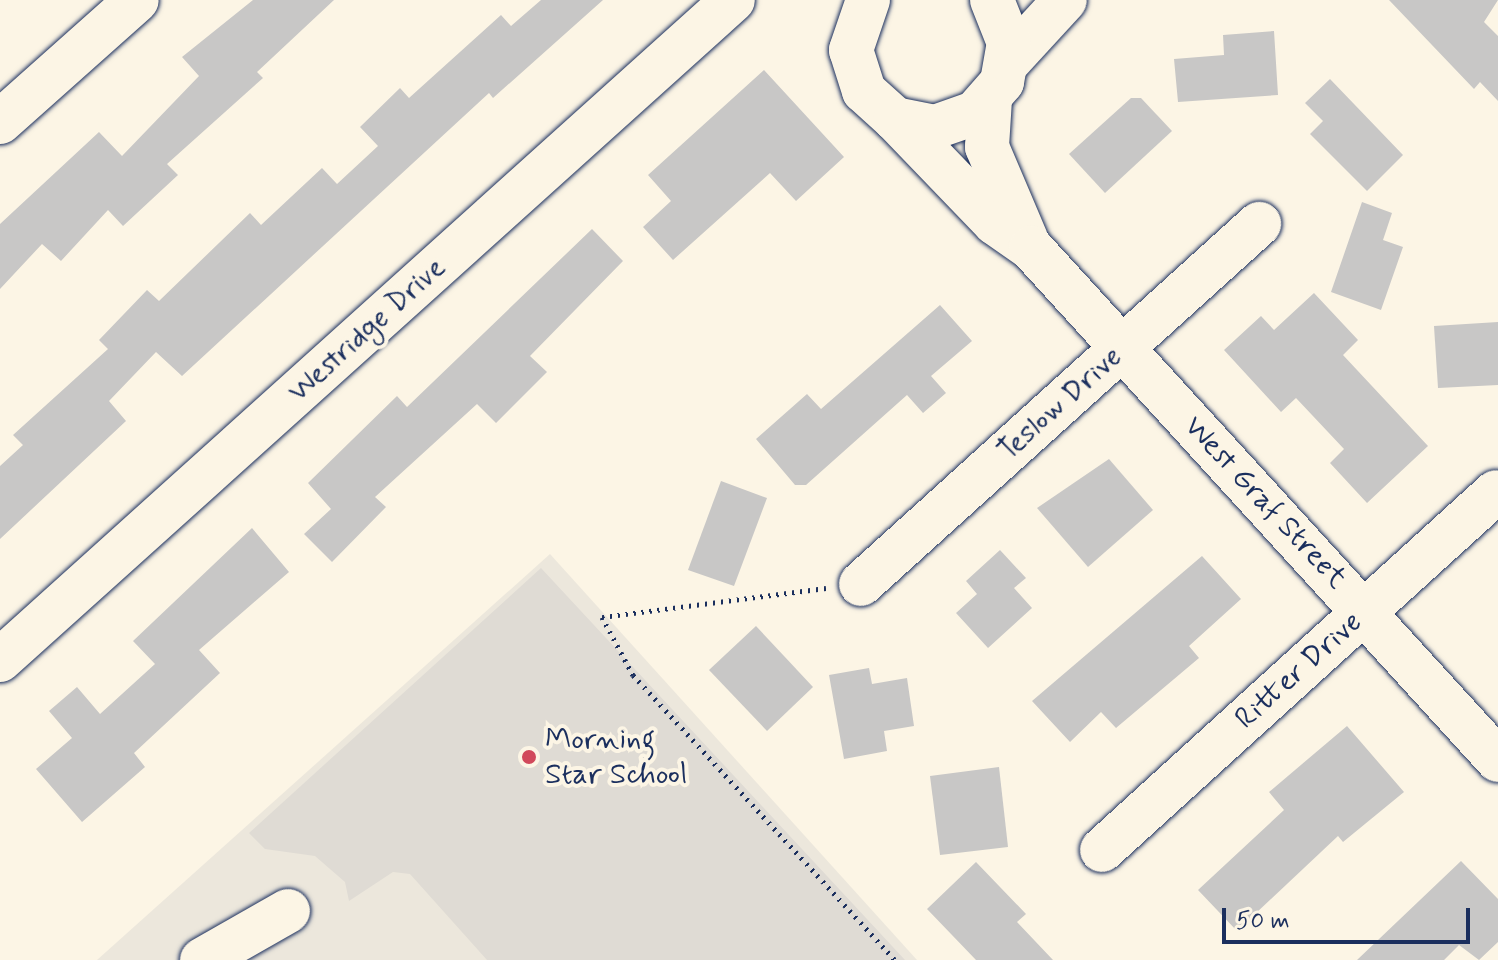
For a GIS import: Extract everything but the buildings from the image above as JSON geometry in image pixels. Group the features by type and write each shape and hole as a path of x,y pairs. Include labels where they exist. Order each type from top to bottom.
{"street":[{"path":"0,122 137,0"},
{"name":"Westridge Drive","path":"0,660 733,0"},
{"name":"West Graf Street","path":"992,0 1005,23 987,147 1031,248"},
{"path":"895,119 935,127 999,80 1065,0"},
{"name":"West Graf Street","path":"854,9 854,72 975,203 1031,248 1498,760"},
{"name":"Teslow Drive","path":"861,584 1259,224"},
{"name":"Ritter Drive","path":"1102,850 1496,492"},
{"path":"202,960 288,911"}],"path":[{"path":"861,584 602,617 633,675 895,960"}],"shaded area":[{"name":"Morning Star School","path":"550,554 917,960 97,960"},
{"name":"Morning Star School","path":"541,568 905,960 487,960 410,874 393,872 349,901 345,882 315,856 265,849 249,833"}],"place":[{"name":"Morning Star School","path":"529,757"}]}
